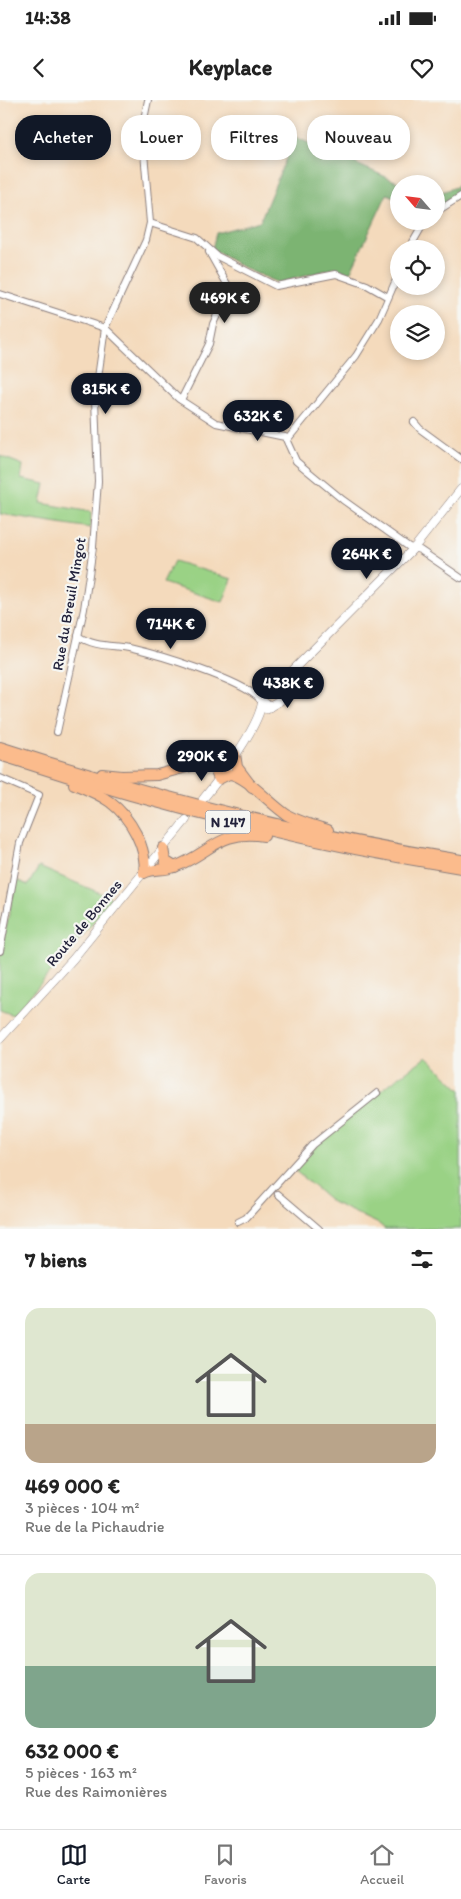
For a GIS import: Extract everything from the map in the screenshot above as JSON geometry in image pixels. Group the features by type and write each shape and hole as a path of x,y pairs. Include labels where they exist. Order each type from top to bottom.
{"highway":[{"name":"N 147","path":"0,747 55,768 184,811 312,841 461,868"},
{"path":"252,787 237,767 235,754 227,758 202,762 175,771 138,776 101,774 55,768 59,778 110,802 129,823 142,849 145,859 144,873 175,867 216,842 240,835 256,834 305,843 312,841"},
{"name":"N 147","path":"0,755 204,808 364,843 461,860"},
{"path":"202,762 214,767 219,779 234,774 274,807 289,816 307,824 358,838 364,843"},
{"path":"142,849 162,851 165,861 175,867"}],"street":[{"name":"Rue du Breuil Mingot","path":"57,732 78,636 93,547 98,481 95,399 105,328 146,240 150,223 142,129 148,100"},
{"path":"445,206 461,196"},
{"path":"150,223 197,238 217,256 244,272 276,286 336,274 367,285 388,297"},
{"path":"181,400 209,344 213,324 228,288 207,248"},
{"path":"287,440 356,356 379,319 390,293"},
{"path":"0,294 105,328 181,400 219,424 282,436 287,440 296,461 343,500 409,546 461,578"},
{"path":"414,422 420,429 461,460"},
{"path":"203,799 219,779 260,713 263,700 271,685 282,680 414,548 461,489"},
{"path":"78,636 93,644 111,645 148,653 221,678 252,691 263,700 280,701 282,680"},
{"path":"271,685 281,692"},
{"path":"0,778 39,795 20,843 0,951"},
{"name":"Route de Bonnes","path":"0,1039 73,959 186,820"},
{"path":"238,1222 246,1218 312,1145 376,1093"},
{"path":"278,1194 318,1229"}],"green space":[{"path":"297,138 307,142 307,160 347,160 390,179 390,195 387,194 350,273 335,268 278,283 246,269 212,249 216,233 260,221 285,160 297,160"},
{"path":"461,178 461,193 456,198 445,203 445,191 456,187"},
{"path":"0,456 23,465 21,479 45,484 41,503 91,512 91,528 0,514"},
{"path":"174,561 232,579 223,602 163,583"},
{"path":"39,867 114,899 13,1015 0,1010 0,957 16,880 28,885"},
{"path":"426,1057 461,1090 461,1229 385,1229 379,1224 332,1202 293,1169 324,1138 357,1110"}]}
